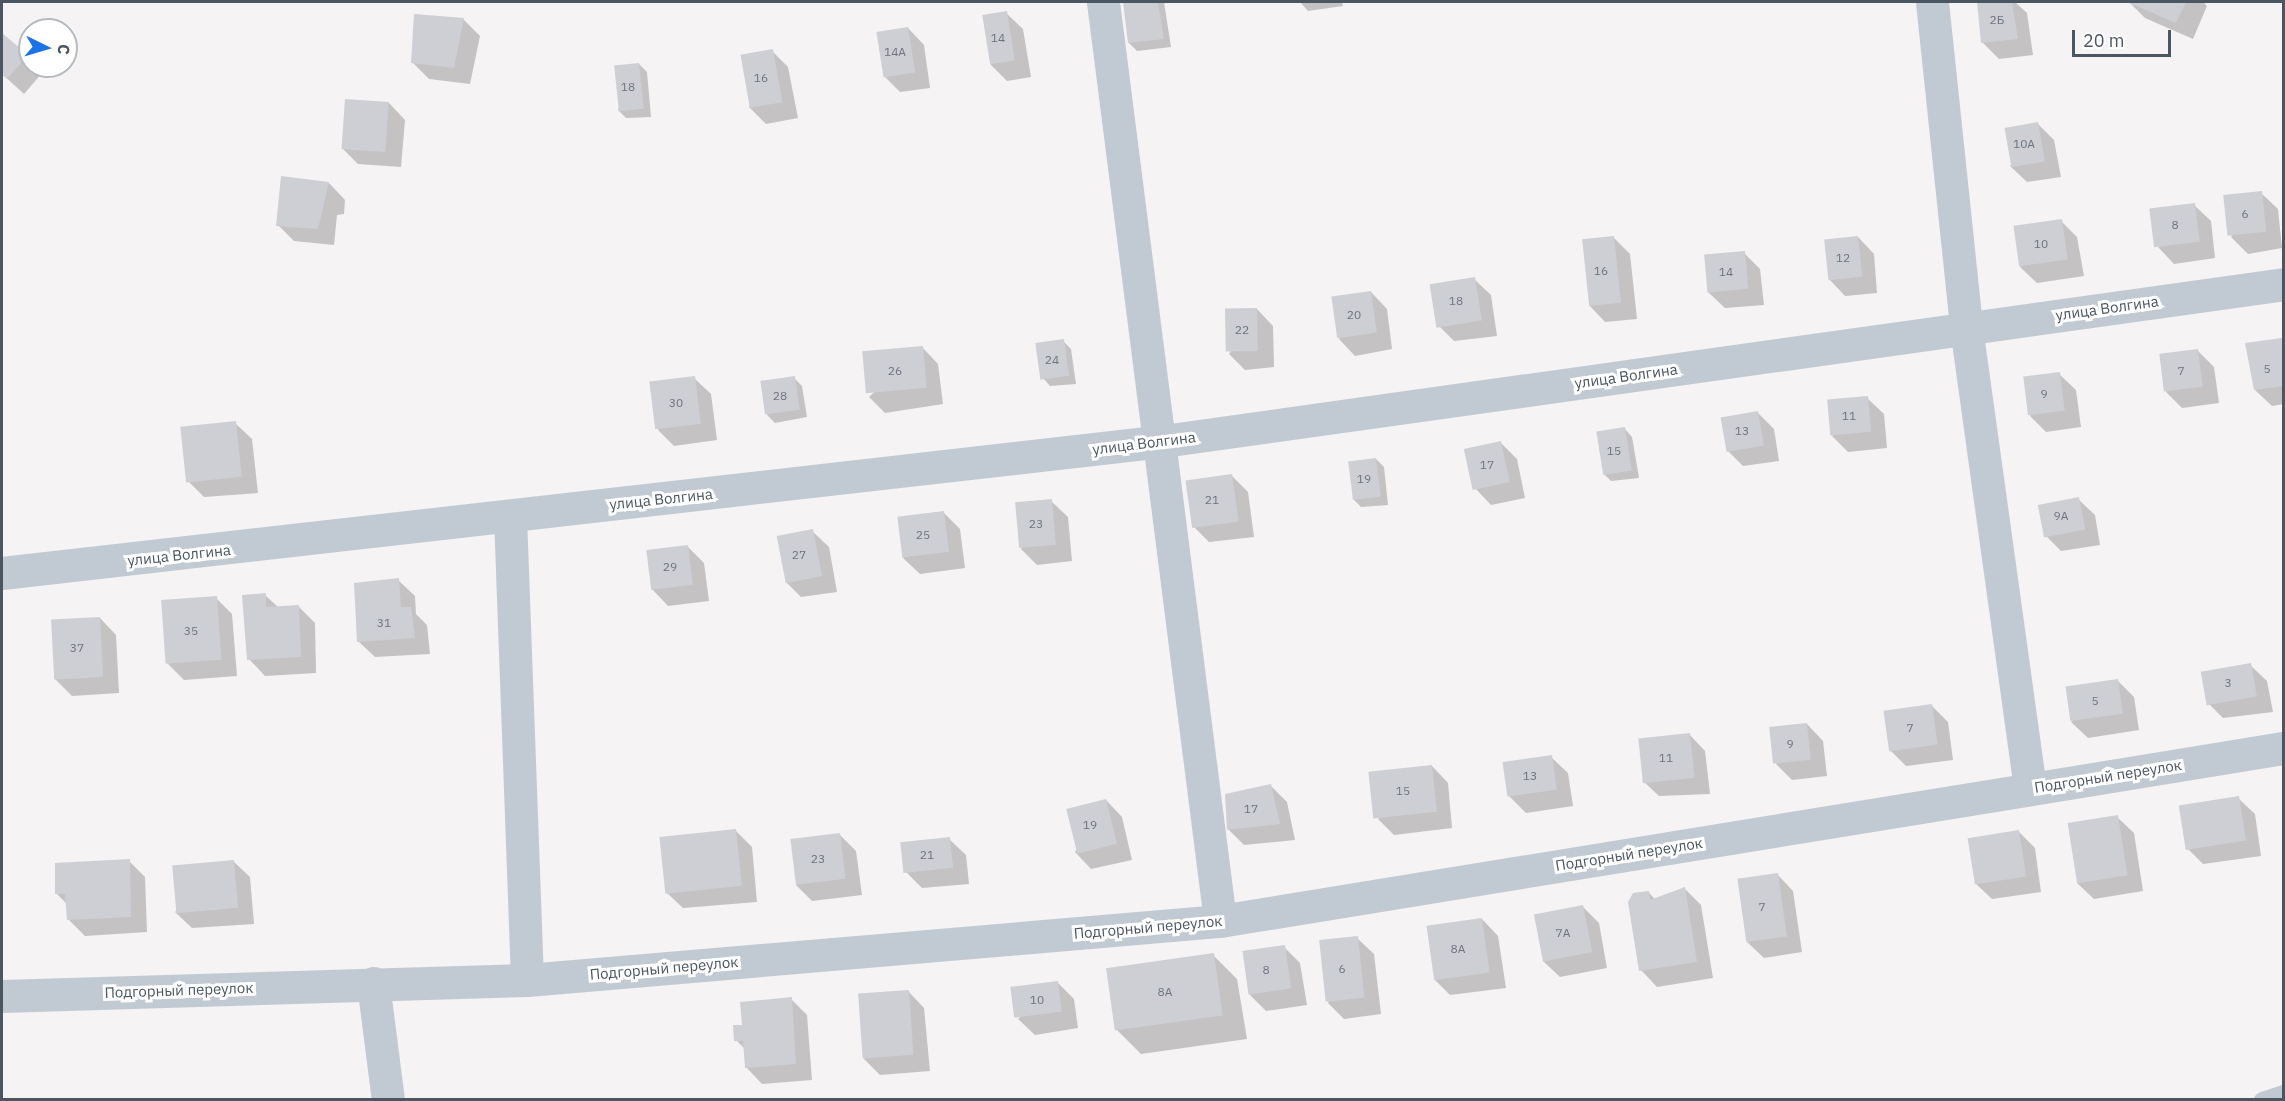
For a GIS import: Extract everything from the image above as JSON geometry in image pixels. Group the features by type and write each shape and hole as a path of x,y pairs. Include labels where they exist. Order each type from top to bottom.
{"street":[{"path":"1103,2 1156,442 1220,921"},
{"path":"1932,2 1966,327 2030,788"},
{"name":"улица Волгина","path":"2,573 1156,442 2283,284"},
{"path":"510,516 527,980"},
{"name":"Подгорный переулок","path":"2,996 527,980 1220,921 2283,748"},
{"path":"373,983 388,1100"}],"lane":[{"path":"2262,1100 2283,1093"}],"building":[{"path":"1123,2 1158,2 1164,39 1128,43"},
{"path":"1977,2 2012,2 2018,39 1981,43"},
{"path":"2127,2 2186,2 2176,23"},
{"path":"1007,11 1015,60 990,64 982,15"},
{"path":"414,14 464,18 454,68 411,63"},
{"path":"908,27 915,72 884,77 876,32"},
{"path":"2,33 18,47 18,66 7,79 2,74"},
{"path":"773,49 782,102 750,108 741,55"},
{"path":"639,63 644,109 619,111 614,66"},
{"path":"345,99 389,102 385,152 342,149"},
{"path":"2038,122 2045,161 2011,167 2005,128"},
{"path":"281,176 329,182 318,229 276,226"},
{"path":"2262,191 2266,232 2227,236 2223,195"},
{"path":"2195,203 2200,242 2154,247 2149,209"},
{"path":"2062,219 2068,260 2019,266 2013,226"},
{"path":"1614,236 1621,303 1589,306 1582,239"},
{"path":"1858,236 1862,277 1828,280 1824,240"},
{"path":"1745,251 1748,289 1707,292 1704,255"},
{"path":"1475,277 1482,320 1436,328 1430,284"},
{"path":"1371,291 1377,333 1337,338 1331,297"},
{"path":"1257,308 1258,351 1226,352 1225,309"},
{"path":"2282,338 2283,386 2254,390 2245,343"},
{"path":"1064,339 1069,376 1040,380 1035,343"},
{"path":"923,346 927,388 866,393 862,351"},
{"path":"2198,349 2203,387 2164,391 2159,354"},
{"path":"2060,372 2065,411 2028,415 2023,377"},
{"path":"695,376 701,424 655,429 649,382"},
{"path":"795,376 800,410 765,415 760,381"},
{"path":"1868,396 1871,432 1830,435 1827,400"},
{"path":"1758,411 1764,445 1727,452 1721,418"},
{"path":"236,421 242,477 186,483 180,427"},
{"path":"1625,427 1632,470 1603,475 1596,432"},
{"path":"1501,441 1510,482 1473,490 1464,449"},
{"path":"1376,458 1381,497 1353,500 1348,461"},
{"path":"1232,474 1239,522 1192,528 1185,481"},
{"path":"2079,497 2085,529 2044,537 2038,505"},
{"path":"1052,499 1056,545 1019,548 1015,502"},
{"path":"944,511 949,552 902,557 897,517"},
{"path":"813,529 822,576 786,583 777,536"},
{"path":"688,545 693,585 651,590 646,550"},
{"path":"399,578 401,607 411,607 415,638 357,642 354,583"},
{"path":"266,593 266,607 299,605 301,657 247,660 242,595"},
{"path":"217,596 221,660 166,664 161,600"},
{"path":"100,617 103,677 54,679 51,620"},
{"path":"2251,663 2257,696 2207,705 2201,672"},
{"path":"2118,679 2123,714 2070,721 2066,686"},
{"path":"1932,704 1938,745 1889,751 1883,711"},
{"path":"1807,723 1811,760 1773,764 1769,727"},
{"path":"1690,733 1695,778 1643,783 1638,738"},
{"path":"1552,755 1557,790 1507,797 1502,762"},
{"path":"1432,765 1437,812 1373,818 1368,772"},
{"path":"1271,784 1280,824 1227,830 1225,794"},
{"path":"2239,796 2246,840 2186,850 2179,806"},
{"path":"1106,799 1117,844 1077,854 1066,809"},
{"path":"2118,815 2128,875 2077,883 2068,823"},
{"path":"736,829 742,886 665,894 659,837"},
{"path":"2019,830 2026,876 1975,885 1968,838"},
{"path":"840,833 846,879 796,885 790,839"},
{"path":"950,837 953,868 904,873 900,842"},
{"path":"130,859 131,917 67,920 65,894 55,894 55,863"},
{"path":"234,860 238,908 176,913 172,865"},
{"path":"1778,873 1787,936 1746,942 1737,879"},
{"path":"1685,887 1697,962 1639,971 1628,902 1633,893 1649,891 1650,900"},
{"path":"1583,905 1592,952 1543,962 1534,915"},
{"path":"1482,918 1490,972 1434,980 1427,926"},
{"path":"1358,936 1364,998 1326,1002 1319,940"},
{"path":"1285,945 1291,989 1249,995 1242,951"},
{"path":"1214,953 1223,1015 1115,1031 1106,968"},
{"path":"1058,981 1062,1012 1014,1018 1010,987"},
{"path":"909,990 914,1055 863,1058 858,994"},
{"path":"792,997 796,1064 745,1068 743,1041 734,1041 733,1025 742,1025 740,1002"}]}
